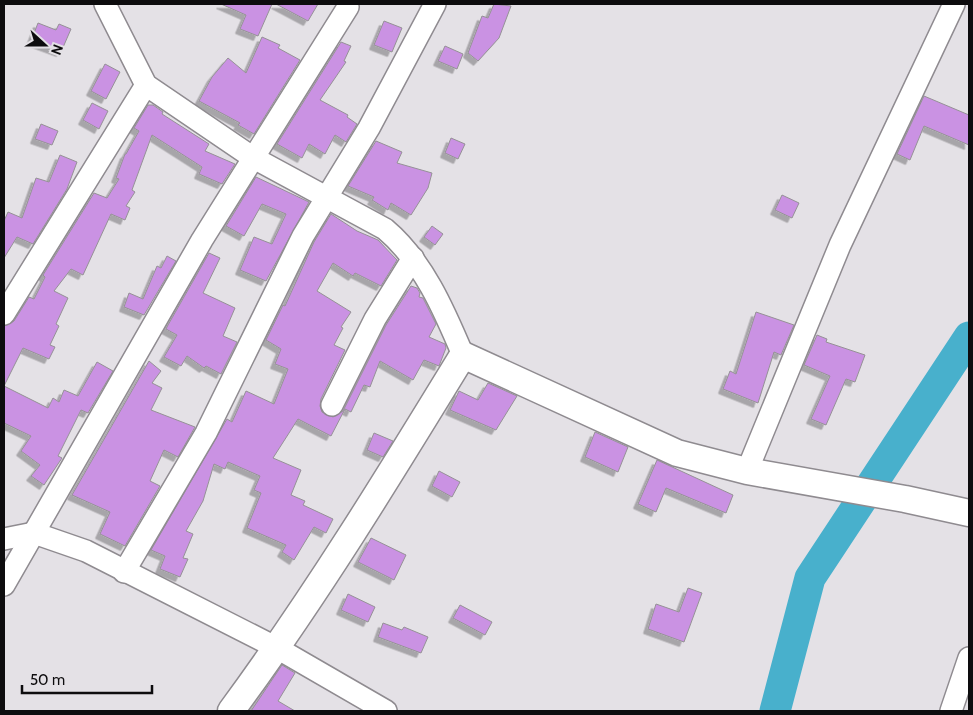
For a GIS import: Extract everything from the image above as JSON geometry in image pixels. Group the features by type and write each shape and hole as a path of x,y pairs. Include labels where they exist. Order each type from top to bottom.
{"street":[{"path":"105,4 146,85 252,156 325,198 385,229 403,244 443,308 463,356 676,453 747,471 905,499 969,513"},
{"path":"124,572 206,433 303,236 369,128 435,4"},
{"path":"747,471 840,245 954,4"},
{"path":"4,585 252,156 348,7"},
{"path":"4,314 146,85"},
{"path":"332,405 375,319 413,258"},
{"path":"231,711 277,648 386,480 463,356"},
{"path":"4,539 34,533 86,551 124,572 277,648 386,711"},
{"path":"952,711 969,658"}],"building":[{"path":"221,4 272,4 258,36 240,29 246,15"},
{"path":"276,4 318,4 308,21"},
{"path":"494,4 511,6 499,38 478,61 468,53 482,16 488,18"},
{"path":"384,21 402,28 392,52 374,45"},
{"path":"38,23 56,30 59,24 71,29 61,52 31,41"},
{"path":"262,37 280,45 278,48 300,60 254,134 238,125 240,123 199,101 212,77 228,58 246,73"},
{"path":"341,42 351,46 344,61 346,62 320,100 348,115 347,117 357,124 346,142 335,135 325,154 309,144 302,158 277,144"},
{"path":"445,46 463,54 457,69 438,61"},
{"path":"105,64 120,72 106,99 91,91"},
{"path":"924,96 969,115 969,145 924,126 910,160 897,154"},
{"path":"92,103 108,111 99,129 83,120"},
{"path":"148,105 153,105 163,112 162,114 209,144 205,151 235,164 222,184 199,174 202,167 152,135 132,190 135,192 126,206 130,208 125,220 111,214 83,275 71,269 54,291 68,298 56,324 59,326 50,345 55,347 49,359 23,348 4,386 4,326 14,321 29,297 34,299 45,277 43,275 94,193 107,198 119,179 116,178 125,154 139,131 134,128"},
{"path":"41,124 58,131 52,145 35,139"},
{"path":"451,138 465,144 458,159 445,153"},
{"path":"376,141 402,152 397,163 432,173 428,188 411,215 391,203 388,210 372,200 374,197 348,186"},
{"path":"60,155 77,162 67,189 33,244 17,237 4,258 4,221 8,212 22,218 36,178 49,182"},
{"path":"256,177 309,202 266,281 240,270 254,237 272,244 286,214 262,204 244,236 226,226"},
{"path":"782,195 799,203 792,218 775,210"},
{"path":"331,214 357,231 378,240 397,260 381,286 355,273 353,276 333,263 317,291 351,312 341,327 343,328 334,345 345,350 321,399 320,406 322,412 333,417 343,411 386,325 411,286 417,288 420,293 419,297 423,298 436,324 429,337 445,344 446,348 439,366 424,360 413,380 380,361 370,387 364,385 351,412 345,409 331,436 298,419 273,458 301,470 291,495 305,501 303,505 333,519 326,533 314,527 294,560 282,552 286,545 247,528 261,493 254,490 260,476 228,462 225,469 214,464 203,501 186,531 193,534 183,558 188,559 180,577 160,569 165,556 151,550 227,419 232,422 246,391 274,404 288,369 275,364 281,349 266,340 283,305 285,306 314,242"},
{"path":"432,226 443,234 435,245 424,237"},
{"path":"209,253 220,258 203,293 235,308 223,336 237,342 221,374 206,366 204,368 187,356 181,366 164,357 177,335 166,329"},
{"path":"167,256 176,261 144,315 124,307 129,293 143,299 157,266 161,268"},
{"path":"756,312 794,325 781,355 774,352 758,403 723,389 730,371 736,374"},
{"path":"817,335 827,339 826,342 865,355 855,382 846,379 826,425 811,419 830,376 804,365"},
{"path":"149,361 161,371 152,383 162,388 151,410 195,427 178,457 164,450 150,481 160,486 125,546 100,534 110,512 72,495"},
{"path":"97,362 113,371 88,413 81,410 58,456 62,458 44,485 31,476 40,465 21,451 31,436 4,423 4,386 48,408 53,398 59,402 64,390 78,396"},
{"path":"488,383 517,396 496,430 450,410 459,391 478,400"},
{"path":"595,432 628,447 618,472 585,457"},
{"path":"374,433 393,441 383,457 367,450"},
{"path":"657,460 733,495 726,513 666,488 656,512 638,504"},
{"path":"439,471 460,482 452,497 432,486"},
{"path":"371,538 406,555 394,580 358,562"},
{"path":"688,588 702,593 684,642 648,629 656,604 679,612"},
{"path":"348,594 375,607 368,622 341,610"},
{"path":"460,605 492,622 485,635 453,618"},
{"path":"383,623 402,630 404,627 428,637 421,653 378,637"},
{"path":"282,665 295,673 278,701 295,711 251,711"}],"waterway":[{"path":"775,711 810,578 969,337"}]}
